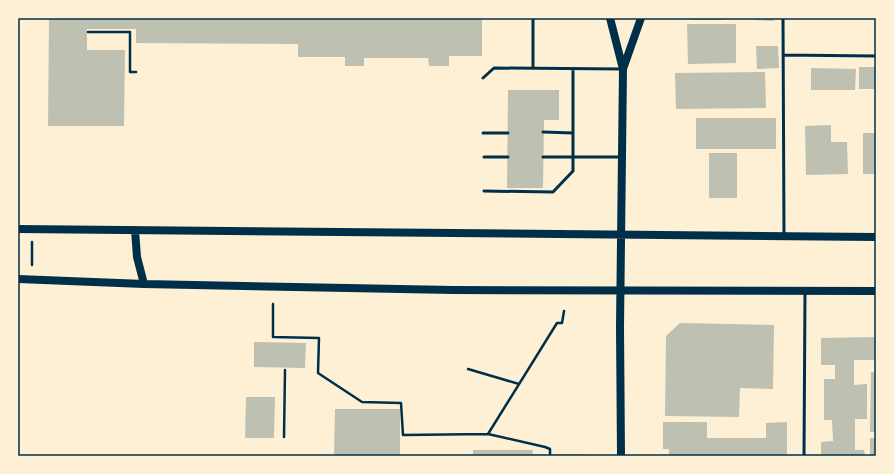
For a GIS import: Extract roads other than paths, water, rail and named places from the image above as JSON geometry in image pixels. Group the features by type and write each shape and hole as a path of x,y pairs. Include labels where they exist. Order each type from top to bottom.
{"main road":[{"path":"610,18 623,69 620,290 621,456"},
{"path":"623,69 641,18"},
{"path":"18,229 621,233 876,237"},
{"path":"135,230 137,258 144,284"},
{"path":"18,279 144,284 453,290 876,291"}],"lane":[{"path":"533,18 533,68"},
{"path":"783,18 784,236"},
{"path":"783,55 876,56"},
{"path":"483,78 494,68 623,69"},
{"path":"484,191 553,192 572,171 573,69"},
{"path":"543,132 573,133"},
{"path":"484,133 508,133"},
{"path":"543,157 621,156"},
{"path":"484,157 508,157"},
{"path":"804,456 806,291"}]}
